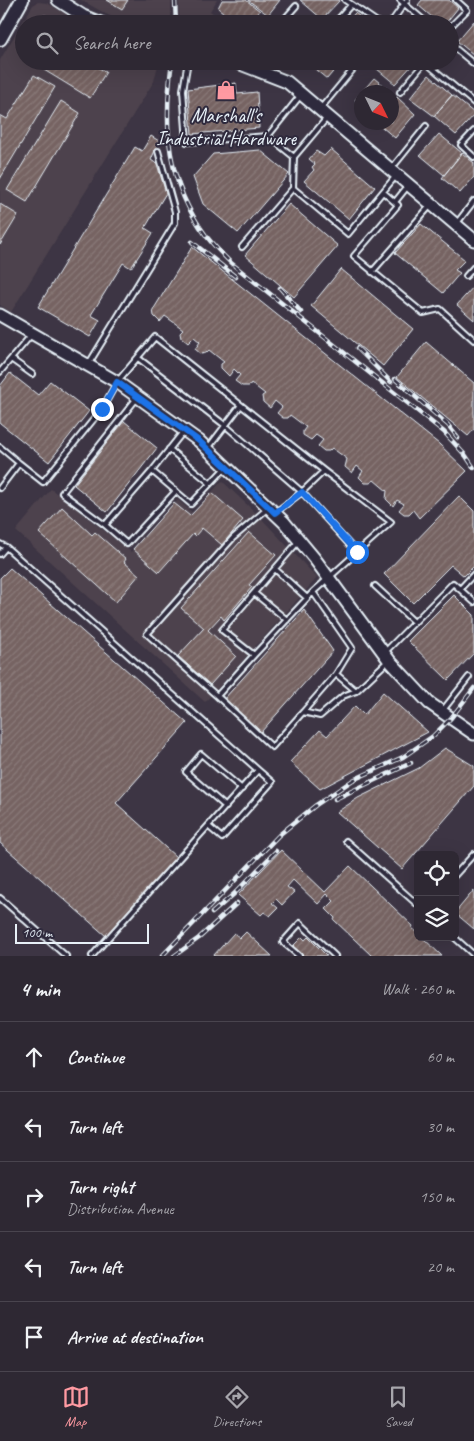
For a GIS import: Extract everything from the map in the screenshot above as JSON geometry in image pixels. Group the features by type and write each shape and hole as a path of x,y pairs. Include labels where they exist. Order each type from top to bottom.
{"main road":[{"path":"0,39 22,0"}],"street":[{"path":"58,0 81,15"},
{"path":"263,70 286,82 302,94 474,240"},
{"path":"0,315 117,382 208,449 272,510 300,540 387,656 429,702 474,734"}],"lane":[{"path":"345,0 366,15"},
{"path":"400,0 406,2 419,15"},
{"path":"456,0 467,10 459,18"},
{"path":"397,15 406,2"},
{"path":"342,15 351,5"},
{"path":"288,15 296,6"},
{"path":"459,52 474,64"},
{"path":"186,70 183,90 187,142 268,136 294,157"},
{"path":"242,248 293,188 294,157 354,70"},
{"path":"400,92 418,70"},
{"path":"435,70 474,103"},
{"path":"268,136 302,94"},
{"path":"293,188 348,234 383,192 393,172 426,126"},
{"path":"474,131 461,145 474,157"},
{"path":"88,365 175,223 175,212 158,152"},
{"path":"395,202 409,185"},
{"path":"383,192 398,205 354,256 423,313 440,309 474,340"},
{"path":"455,224 474,201"},
{"path":"372,272 431,204"},
{"path":"466,276 474,267"},
{"path":"0,372 32,334"},
{"path":"0,454 2,449 43,482 102,409 117,382 155,337 391,522 313,592 217,696"},
{"path":"138,358 226,426 302,492 357,552"},
{"path":"11,359 32,374"},
{"path":"138,397 62,493 127,544 176,491"},
{"path":"208,449 241,405"},
{"path":"105,525 152,471 184,430"},
{"path":"169,449 210,484"},
{"path":"0,488 19,463"},
{"path":"152,471 191,504 226,467"},
{"path":"313,592 352,648 336,674 272,748 147,634 233,538 272,510 302,492 324,471"},
{"path":"254,655 222,630 300,540"},
{"path":"0,544 6,547 272,782 222,838 208,826"},
{"path":"0,554 6,547"},
{"path":"275,569 307,598"},
{"path":"460,589 474,574"},
{"path":"303,712 320,716 343,696 356,691 414,622 453,583 474,602"},
{"path":"375,586 414,622"},
{"path":"254,593 287,620"},
{"path":"336,674 356,691"},
{"path":"442,711 469,677"},
{"path":"226,807 186,772 201,754 242,789"},
{"path":"92,956 258,770"},
{"path":"346,841 414,901"},
{"path":"459,871 474,854"},
{"path":"0,898 66,956"},
{"path":"298,956 283,942 300,923 335,956"},
{"path":"458,941 474,955"}],"shaded area":[{"path":"81,0 171,0 171,15 108,15"},
{"path":"179,0 217,0 210,11 215,15 179,15"},
{"path":"38,2 47,3 67,15 27,15 33,5"},
{"path":"15,35 15,70 157,70 154,81 11,312 0,305 0,60"},
{"path":"222,481 260,517 317,578 205,702 16,531 51,489 131,552 178,500 193,513"}],"building":[{"path":"107,0 128,0 122,9"},
{"path":"222,0 246,0 260,11 256,15 226,15 218,8"},
{"path":"248,0 280,0 268,15"},
{"path":"300,0 340,0 326,15 317,15"},
{"path":"422,0 449,0 458,8 452,15 430,15 418,5"},
{"path":"474,21 474,55 459,43 459,39"},
{"path":"44,70 103,70 106,72 90,98"},
{"path":"316,70 334,70 327,79"},
{"path":"378,70 408,70 395,84"},
{"path":"34,75 55,87 0,179 0,115 7,119"},
{"path":"429,75 452,95 434,116 410,98"},
{"path":"374,78 382,85 368,85"},
{"path":"236,83 237,94 257,92 259,128 192,134 188,89"},
{"path":"452,95 474,113 456,135 434,116"},
{"path":"399,99 415,114 395,138 386,130 399,130"},
{"path":"61,101 80,113 27,202 7,190"},
{"path":"439,134 462,153 444,175 420,155"},
{"path":"151,136 159,141 151,160 157,164 166,193 145,228 153,233 131,268 123,263 91,315 100,320 90,337 38,307 135,147 142,151"},
{"path":"331,149 375,187 349,219 304,181 314,170 312,167 315,164 309,159 316,151 324,156"},
{"path":"260,150 289,174 238,233 203,204 193,177 213,154"},
{"path":"462,153 474,163 474,177 460,193 442,178"},
{"path":"0,204 18,215 0,245"},
{"path":"289,204 338,246 294,297 245,255"},
{"path":"421,224 465,260 455,270 460,273 443,293 395,253"},
{"path":"192,247 439,444 467,471 419,518 413,510 409,514 404,514 399,510 404,504 397,500 393,506 386,499 387,491 374,480 370,483 365,483 359,477 363,471 357,466 352,473 345,467 347,459 332,448 329,451 324,451 318,446 323,440 316,435 311,440 303,435 306,427 290,415 288,418 283,418 277,413 282,407 275,401 270,408 263,402 262,396 265,394 251,383 249,386 242,386 235,381 240,375 234,369 229,376 221,368 221,364 224,362 209,350 201,354 195,349 200,342 194,337 188,343 181,337 180,332 183,329 165,316 160,322 154,316 153,310"},
{"path":"341,269 413,329 383,366 311,306"},
{"path":"474,286 474,320 457,305"},
{"path":"426,342 474,383 474,429 468,436 397,377"},
{"path":"10,373 38,395 50,381 89,411 49,462 0,423 0,386"},
{"path":"124,421 157,448 107,512 74,485"},
{"path":"212,493 243,520 222,545 202,528 195,536 193,534 159,572 133,549 174,503 190,516"},
{"path":"459,496 474,511 474,566 464,576 451,565 413,603 384,574"},
{"path":"62,507 92,535 95,532 126,559 124,562 139,575 116,602 39,533"},
{"path":"249,532 276,555 249,585 252,587 224,620 221,616 208,630 236,656 210,685 178,656 204,628 181,608"},
{"path":"10,568 187,723 116,803 176,857 106,936 0,843 0,578"},
{"path":"454,595 474,615 474,653 448,680 408,641"},
{"path":"304,610 333,651 261,732 224,699"},
{"path":"383,692 428,732 320,789 290,762 320,730 327,736 355,706 364,715"},
{"path":"445,748 474,766 474,786 418,851 414,851 414,855 402,869 337,812 358,798 419,768"},
{"path":"281,850 325,892 350,866 413,926 414,941 426,941 442,956 372,956 334,920 335,918 326,909 334,901 327,894 318,904 293,880 287,887 294,892 282,905 276,899 272,903 278,908 270,916 264,912 261,915 238,895"},
{"path":"474,890 474,929 459,916 459,908"},
{"path":"246,932 272,956 213,956 234,933 240,938"},
{"path":"302,937 305,940 308,937 327,956 304,956 293,946"}],"railway":[{"path":"175,0 176,15"},
{"path":"171,70 168,131 171,153 183,196 207,237 231,263 444,432 466,456 474,468"},
{"path":"192,242 236,277"},
{"path":"280,288 301,312"},
{"path":"357,348 391,382"},
{"path":"395,379 448,425 458,438"},
{"path":"162,956 279,835 316,805 353,780 403,757 433,736 451,718 474,688"},
{"path":"335,799 411,763"},
{"path":"212,913 234,894 276,851"},
{"path":"174,956 199,938 237,903"}],"place":[{"name":"Marshall's Industrial Hardware","path":"226,90"}],"route":[{"path":"102,409 117,382 199,441 275,513 302,492 357,552"}]}
